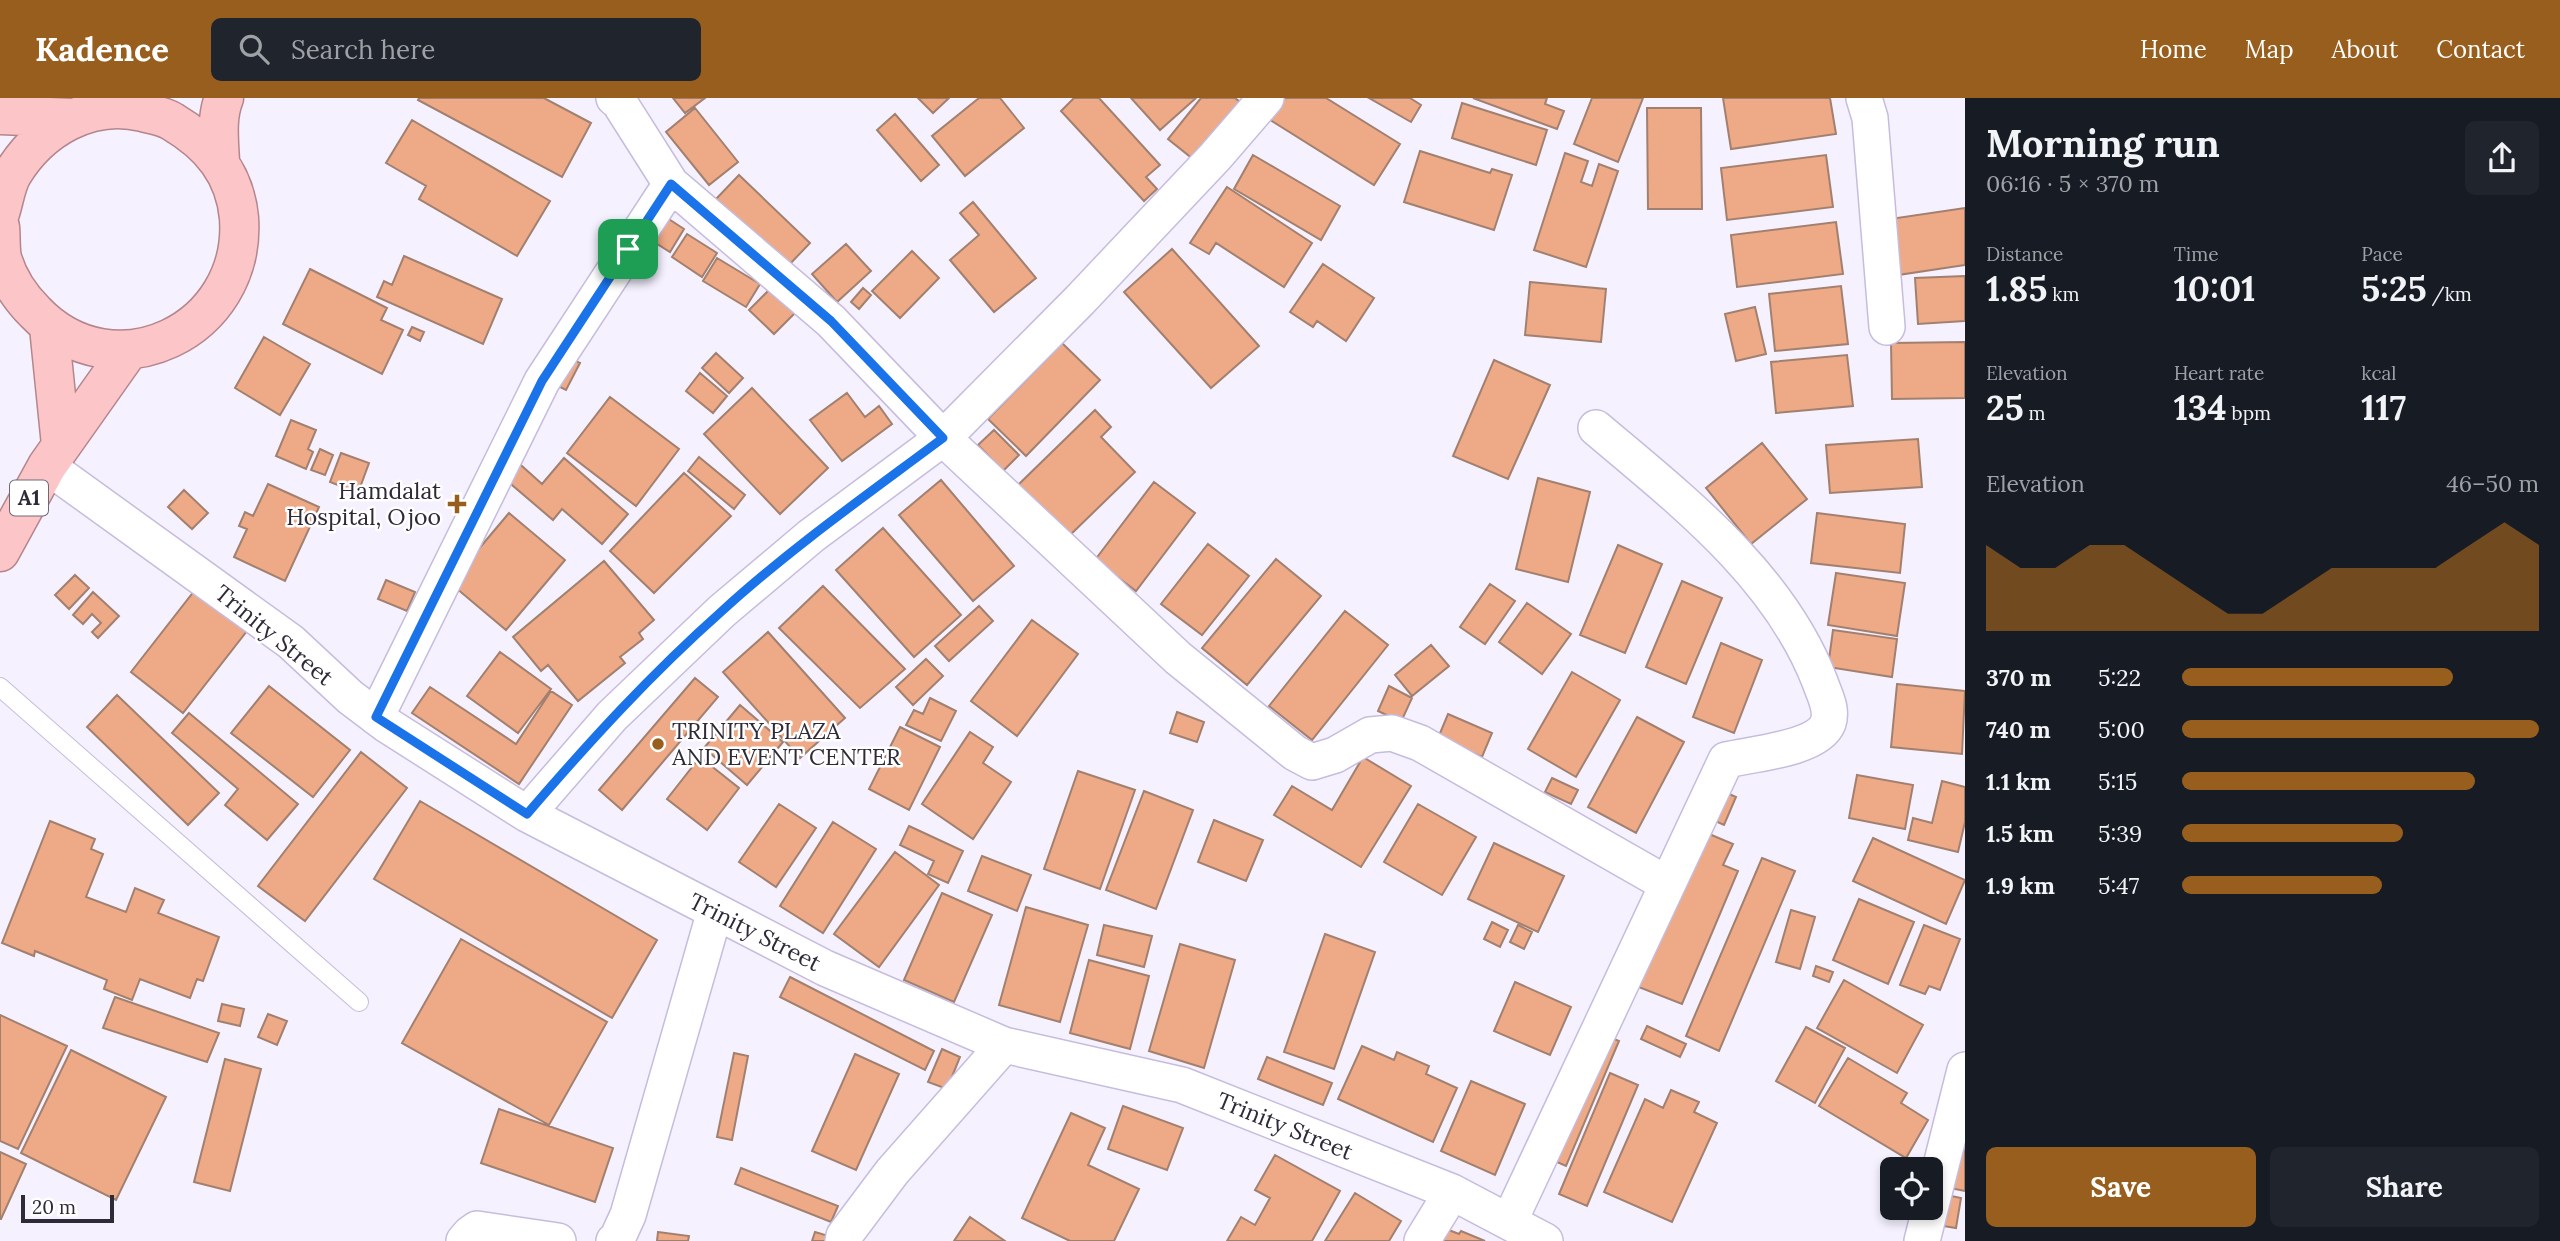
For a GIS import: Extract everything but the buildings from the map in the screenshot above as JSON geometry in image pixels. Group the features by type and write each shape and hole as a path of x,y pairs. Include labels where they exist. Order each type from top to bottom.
{"highway":[{"path":"220,162 220,108 224,98"},
{"path":"0,115 72,118 137,104 166,118 197,136 220,162 237,200 241,242 229,282 204,316 169,340 129,350 87,346 49,327 19,296 1,247"},
{"path":"0,213 11,175 36,142 72,118"},
{"path":"49,327 54,456"},
{"name":"A1","path":"0,552 54,456 129,350"}],"street":[{"path":"614,98 671,184 831,321 943,438 1178,658 1295,754 1312,762 1335,755 1370,735 1392,733 1420,743 1667,884"},
{"path":"527,814 612,716 722,611 811,536 943,438 1098,281 1215,157 1266,98"},
{"path":"1864,98 1870,118 1887,327"},
{"path":"376,717 542,381 671,184"},
{"path":"1509,1222 1726,760 1752,753 1789,749 1816,736 1828,723 1830,708 1817,674 1788,618 1744,564 1686,504 1596,428"},
{"name":"Trinity Street","path":"54,456 291,642 350,697 376,717 527,814 825,968 1004,1045 1182,1085 1452,1192 1545,1241"},
{"path":"614,1241 628,1215 715,911"},
{"path":"843,1241 892,1172 1004,1045"},
{"path":"1922,1241 1965,1070"},
{"path":"1422,1241 1452,1192"},
{"path":"464,1241 477,1229 558,1241"}],"lane":[{"path":"0,687 359,1002"}],"place":[{"name":"Hamdalat Hospital, Ojoo","path":"457,504"},
{"name":"TRINITY PLAZA AND EVENT CENTER","path":"658,744"}],"route":[{"path":"671,184 831,321 943,438 811,536 722,611 612,716 527,814 376,717 542,381 628,249 671,184"}]}
